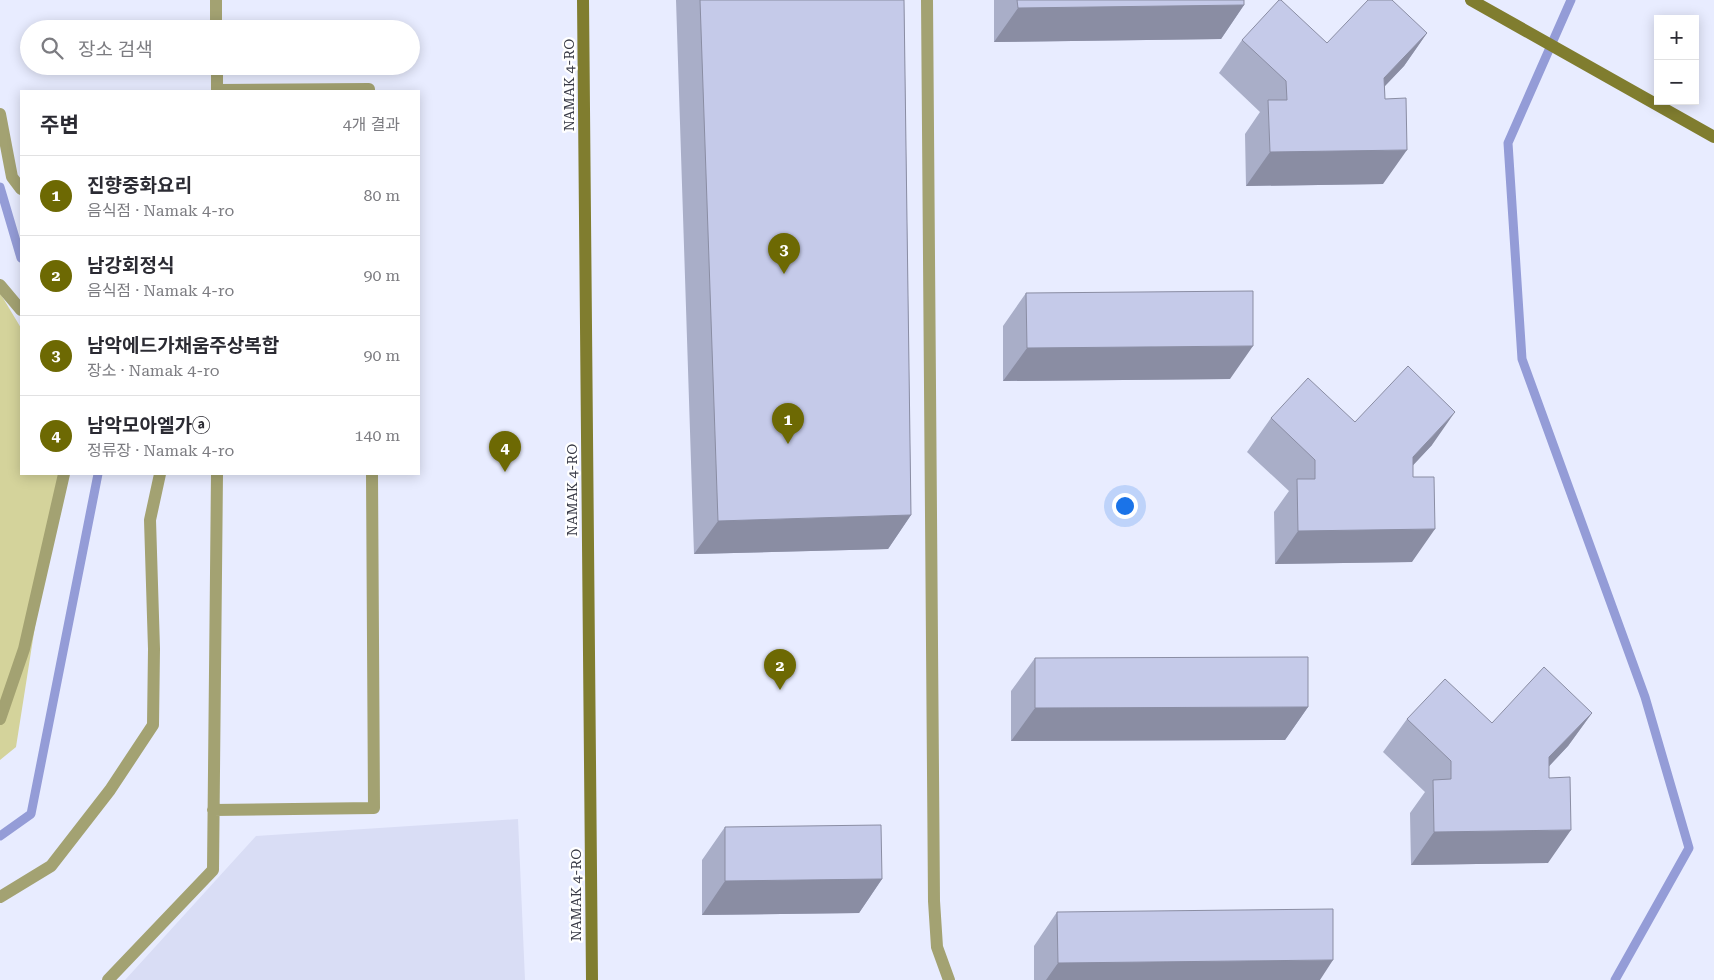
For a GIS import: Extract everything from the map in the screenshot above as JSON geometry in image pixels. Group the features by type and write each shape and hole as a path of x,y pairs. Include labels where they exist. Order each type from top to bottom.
{"street":[{"path":"216,0 216,20"},
{"name":"NAMAK 4-RO","path":"583,0 592,980"},
{"path":"927,0 934,901 937,947 949,980"},
{"path":"1471,0 1714,138"},
{"path":"217,75 217,90"},
{"path":"0,114 12,177 20,188"},
{"path":"0,285 20,309"},
{"path":"0,718 24,649 64,475"},
{"path":"0,897 51,866 110,790 153,724 154,649 150,520 160,475"},
{"path":"108,980 213,870 217,475"},
{"path":"213,810 374,808 372,475"}],"shaded area":[{"path":"0,293 20,326 20,475 59,475 16,747 0,760"},
{"path":"518,819 525,980 125,980 256,836"}],"building":[{"path":"700,0 904,0 911,515 718,521"},
{"path":"1017,0 1244,0 1244,5 1018,8"},
{"path":"1279,0 1327,43 1368,0 1392,0 1427,33 1384,78 1385,99 1406,98 1407,150 1270,152 1268,100 1287,100 1286,81 1242,40"},
{"path":"1253,291 1253,346 1027,348 1026,293"},
{"path":"1408,366 1455,412 1413,457 1413,477 1434,477 1435,529 1298,531 1297,479 1315,479 1315,460 1271,418 1308,378 1355,422"},
{"path":"1308,657 1308,707 1035,708 1035,658"},
{"path":"1544,667 1592,713 1549,757 1549,778 1570,777 1571,830 1434,832 1433,780 1451,779 1451,761 1407,719 1445,679 1492,723"},
{"path":"881,825 882,879 725,881 725,827"},
{"path":"1333,909 1333,960 1058,963 1057,912"}],"waterway":[{"path":"1571,0 1508,143 1522,359 1645,697 1689,848 1615,980"},
{"path":"0,187 20,255"},
{"path":"0,836 31,814 98,475"}],"place":[{"name":"남악에드가채움주상복합","path":"784,274"},
{"name":"진향중화요리","path":"788,444"},
{"name":"남악모아엘가ⓐ","path":"505,472"},
{"name":"남강회정식","path":"780,690"}]}
